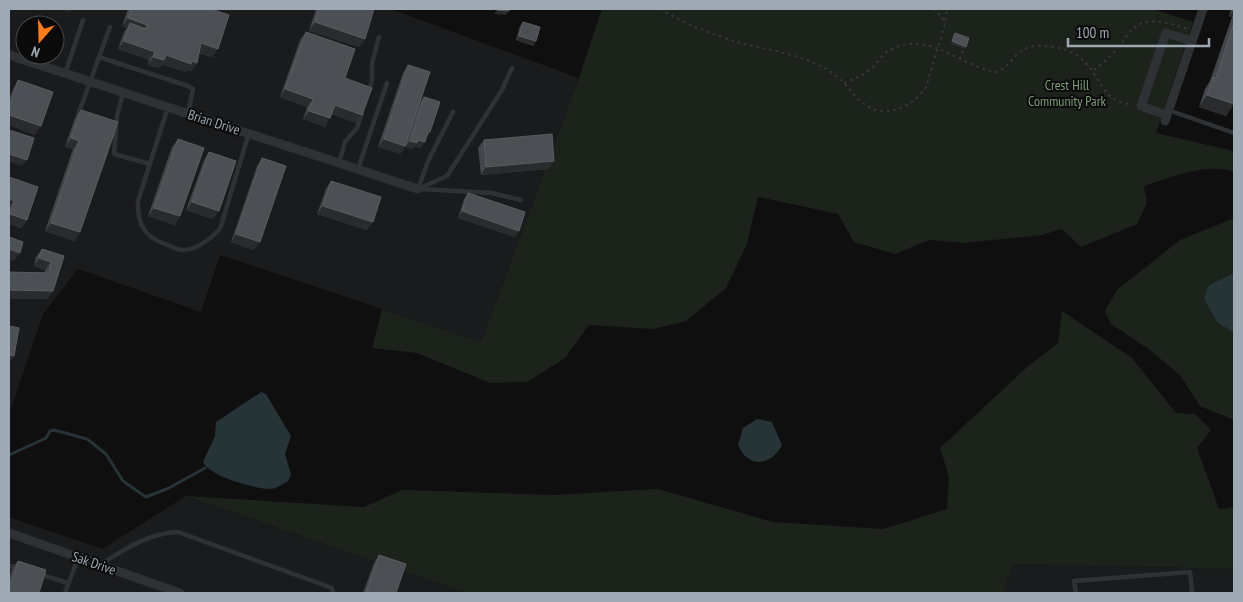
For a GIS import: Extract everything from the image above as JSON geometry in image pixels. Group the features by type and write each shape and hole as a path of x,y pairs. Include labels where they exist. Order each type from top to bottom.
{"street":[{"path":"1192,41 1166,33 1141,106 1166,116 1192,41 1203,9"},
{"name":"Brian Drive","path":"9,56 418,189"},
{"name":"Sak Drive","path":"9,534 180,593"}],"lane":[{"path":"65,74 83,20"},
{"path":"78,116 110,27"},
{"path":"367,96 372,80 372,63 379,37"},
{"path":"100,57 193,89 188,113"},
{"path":"418,189 447,176 502,90 512,68"},
{"path":"358,169 387,83"},
{"path":"123,92 117,116 114,154 150,164"},
{"path":"339,163 345,142 357,128 365,104"},
{"path":"168,107 138,202 137,216 143,231 154,241 183,250 209,240 220,229 249,133"},
{"path":"418,189 428,161 453,112"},
{"path":"1166,116 1234,133"},
{"path":"418,189 492,193 521,200"},
{"path":"99,565 130,546 160,533 178,532 332,588 334,593"},
{"path":"64,593 78,558"},
{"path":"9,566 23,568"},
{"path":"32,571 68,583"},
{"path":"1076,593 1074,581 1190,572 1192,593"}],"path":[{"path":"660,9 714,34 829,70 859,100 870,107 882,111 901,108 921,95 926,87 938,48 947,9"},
{"path":"933,9 945,24"},
{"path":"1093,70 1112,56 1127,34 1138,24 1159,20 1187,29"},
{"path":"844,83 867,72 891,49 917,43 938,48 960,60 997,72 1007,66 1023,49 1046,46 1063,48 1076,53 1093,70 1112,99 1121,104 1141,106"},
{"path":"960,60 964,48"}],"shaded area":[{"path":"9,9 391,9 579,78 481,342 220,255 201,312 78,269 43,314 9,415"},
{"path":"1234,273 1234,333 1217,322 1204,298 1209,285"},
{"path":"261,392 266,394 291,436 285,454 291,474 288,481 272,489 254,487 233,481 214,472 203,462 215,436 216,422"},
{"path":"757,419 772,422 782,445 772,457 760,462 748,458 742,453 738,445 743,428"},
{"path":"186,496 466,593 9,593 9,517 102,549"},
{"path":"1012,564 1234,569 1234,593 1003,593"}],"green space":[{"name":"Crest Hill Community Park","path":"602,9 1153,9 1193,22 1156,133 1234,151 1234,172 1223,169 1201,170 1177,175 1144,186 1147,203 1137,224 1081,247 1062,229 1042,235 964,243 929,240 895,254 854,242 838,214 758,197 747,244 726,288 686,321 653,329 589,325 565,358 527,382 490,383 417,353 372,348 382,309 481,342 579,78"},
{"path":"1234,218 1234,273 1209,285 1226,328 1234,333 1234,420 1200,406 1180,375 1150,350 1111,324 1105,311 1117,290 1180,240"},
{"path":"1062,311 1132,358 1176,413 1195,414 1211,430 1197,448 1219,509 1234,507 1234,569 1013,564 1003,593 466,593 186,496 364,507 402,490 554,495 658,489 773,522 883,529 947,509 949,477 940,448 1027,367 1058,343"}],"building":[{"path":"131,9 211,9 229,15 218,49 201,43 197,63 192,61 191,64 166,55 164,60 153,57 155,52 124,41 130,23 146,29 147,25 128,18"},
{"path":"319,9 374,9 365,39 315,22"},
{"path":"509,9 509,11 497,10"},
{"path":"523,22 540,27 536,41 519,36"},
{"path":"1234,23 1234,104 1207,95 1213,77 1216,78"},
{"path":"306,32 355,49 345,78 372,88 362,115 335,105 330,118 309,111 313,99 285,89"},
{"path":"955,33 969,38 966,47 952,41"},
{"path":"408,65 430,72 405,146 384,139"},
{"path":"18,80 53,92 41,126 9,115"},
{"path":"424,97 440,102 425,142 418,140 417,143 410,141"},
{"path":"81,110 118,122 80,232 51,223 79,141 71,138"},
{"path":"9,130 34,138 27,160 9,154"},
{"path":"552,134 554,161 486,167 484,140"},
{"path":"178,139 204,148 180,216 154,208"},
{"path":"209,152 236,161 219,211 192,202"},
{"path":"262,158 286,166 260,242 236,234"},
{"path":"9,177 38,187 27,220 10,214 14,201 9,199"},
{"path":"331,181 381,197 373,222 323,206"},
{"path":"468,193 525,212 519,231 462,211"},
{"path":"9,237 23,242 20,253 9,249"},
{"path":"42,249 64,256 53,291 9,290 9,272 49,273 51,262 39,258"},
{"path":"9,326 19,328 14,356 9,355"},
{"path":"379,555 406,564 396,593 366,593"},
{"path":"18,561 46,570 39,593 9,593"}],"waterway":[{"path":"9,455 46,438 50,431 54,430 87,439 106,454 123,481 146,497 169,488 205,468"}]}
